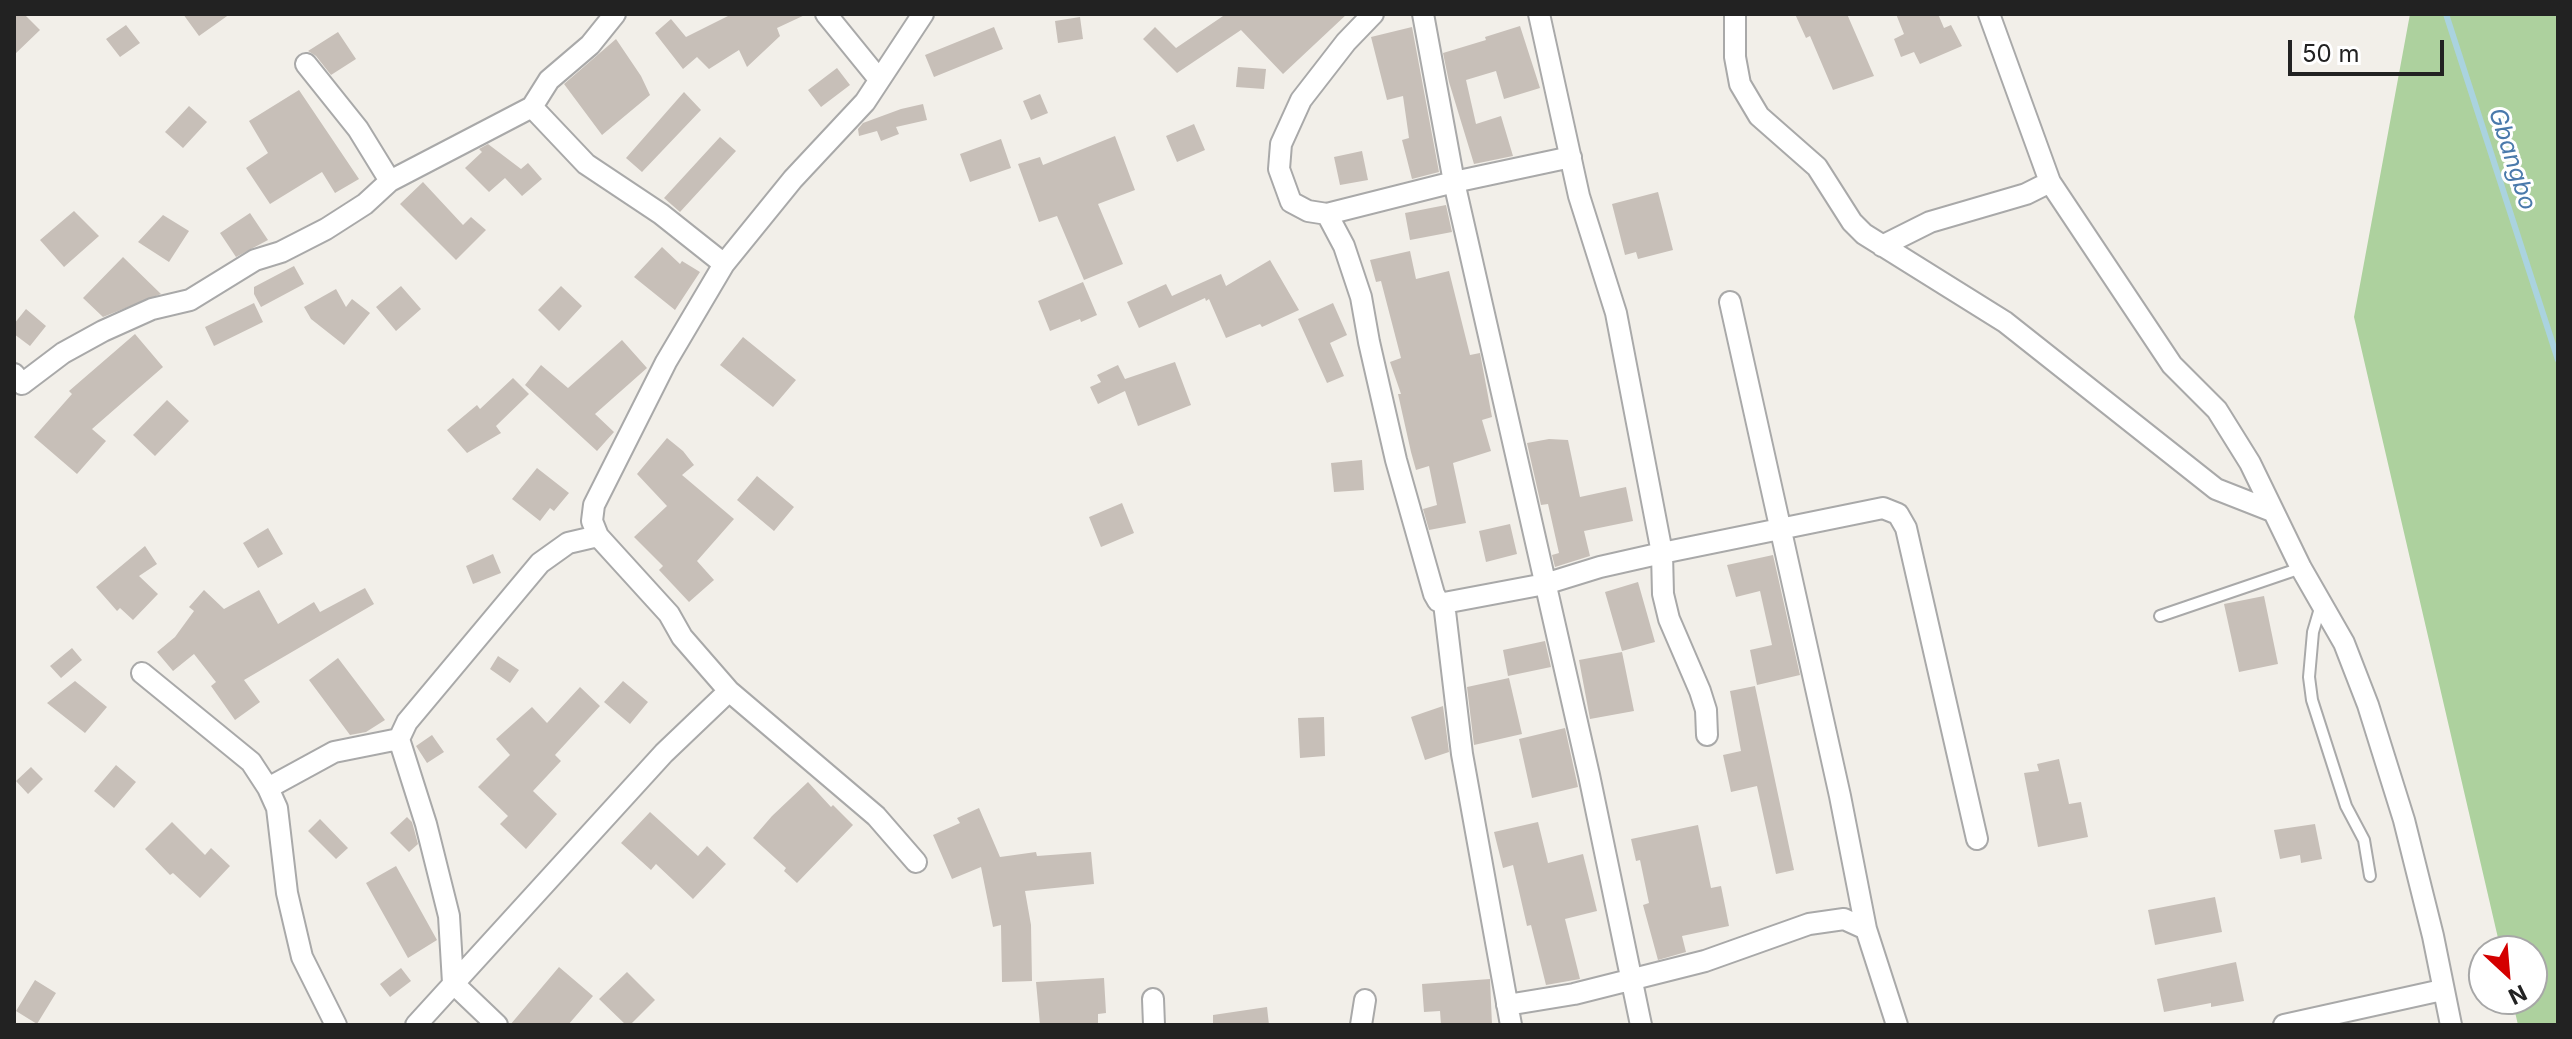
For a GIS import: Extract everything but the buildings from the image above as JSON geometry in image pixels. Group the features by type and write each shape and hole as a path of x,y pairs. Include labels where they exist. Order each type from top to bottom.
{"street":[{"path":"17,384 103,331 152,309 190,300 255,260 281,252 326,229 365,204 390,181 532,107 549,80 590,45 615,14"},
{"path":"826,14 878,78"},
{"path":"916,862 876,816 729,691 682,637 669,614 598,536 592,521 594,505 611,468 666,362 724,264 793,179 865,102 923,14"},
{"path":"1373,14 1346,42 1301,100 1281,144 1279,169 1291,202 1308,211 1327,214 1571,157"},
{"path":"1423,14 1454,182 1641,1025"},
{"path":"1539,14 1579,196 1616,313 1662,553 1663,594 1669,619 1706,710 1707,735"},
{"path":"1735,14 1735,57 1740,84 1759,116 1817,167 1852,222 1864,234 2005,322 2216,489 2272,511"},
{"path":"1989,14 2050,182 2172,365 2217,410 2250,463 2301,568 2344,643 2368,705 2404,820 2451,1025"},
{"path":"306,64 358,129 390,181"},
{"path":"532,107 586,164 661,214 724,264"},
{"path":"1882,246 1930,222 2026,194 2050,182"},
{"path":"1327,214 1344,246 1361,297 1400,475 1438,601 1444,603 1545,584 1662,553 1883,508 1898,514 1906,528 1977,839"},
{"path":"1730,302 1837,781 1866,929 1897,1025"},
{"path":"497,1025 453,983 449,916 426,824 399,739 407,722 540,563 568,543 598,536"},
{"path":"1444,603 1462,754 1509,1015 1632,978 1705,961 1809,924 1844,919 1866,929"},
{"path":"142,673 251,762 268,788 277,808 287,893 302,957 336,1025"},
{"path":"416,1025 664,753 729,691"},
{"path":"268,788 334,752 399,739"},
{"path":"2284,1025 2442,990"},
{"path":"1153,999 1154,1025"},
{"path":"1361,1025 1365,1000"}],"lane":[{"path":"2160,616 2301,568"},
{"path":"2321,603 2313,632 2310,662 2312,700 2346,806 2364,840 2370,876"}],"green space":[{"path":"2410,14 2558,14 2558,1025 2518,1025 2516,1015 2548,1015 2548,935 2497,935 2354,317"}],"waterway":[{"name":"Gbangbo","path":"2446,14 2558,360"}]}
